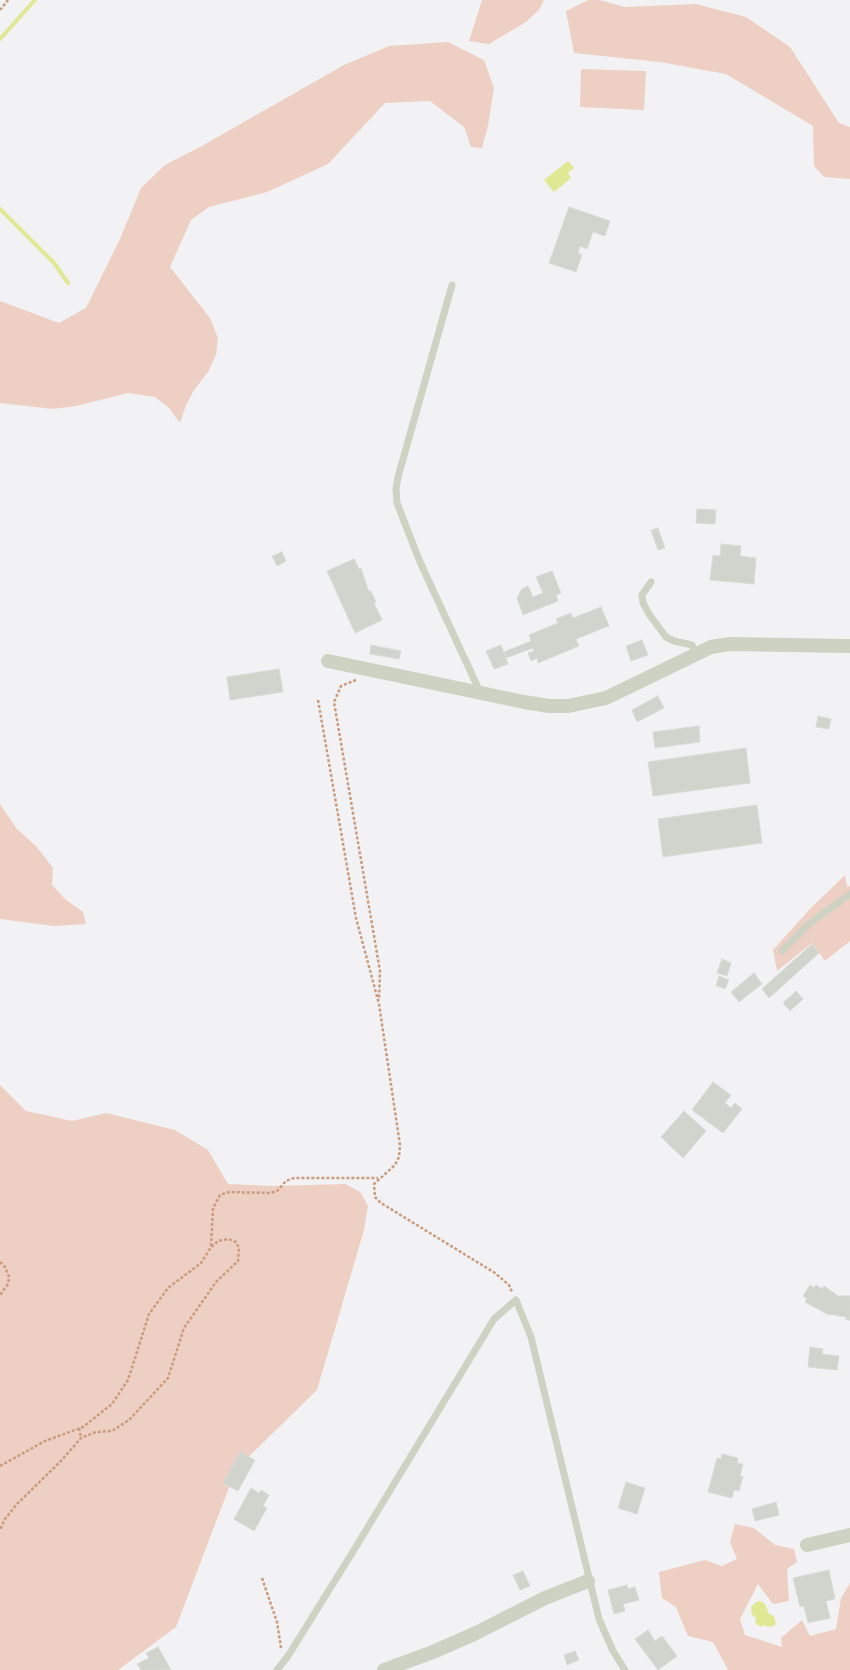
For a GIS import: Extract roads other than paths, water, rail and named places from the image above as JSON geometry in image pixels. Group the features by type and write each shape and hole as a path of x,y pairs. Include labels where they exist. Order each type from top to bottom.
{"street":[{"path":"328,661 549,706 580,704 616,693 711,647 730,644 850,646"},
{"path":"807,1545 850,1535"},
{"path":"384,1670 461,1640 545,1598 588,1581"}],"lane":[{"path":"452,285 398,477 396,503 420,562 480,692"},
{"path":"651,582 642,596 643,603 649,614 666,637 674,641 692,645 696,653"},
{"path":"782,951 809,924 850,894"},
{"path":"278,1669 354,1550 494,1319 516,1300 531,1337 588,1581 599,1619 605,1635 626,1670"}],"waterway":[{"path":"0,39 35,0"},
{"path":"0,209 54,263 68,283"}]}
